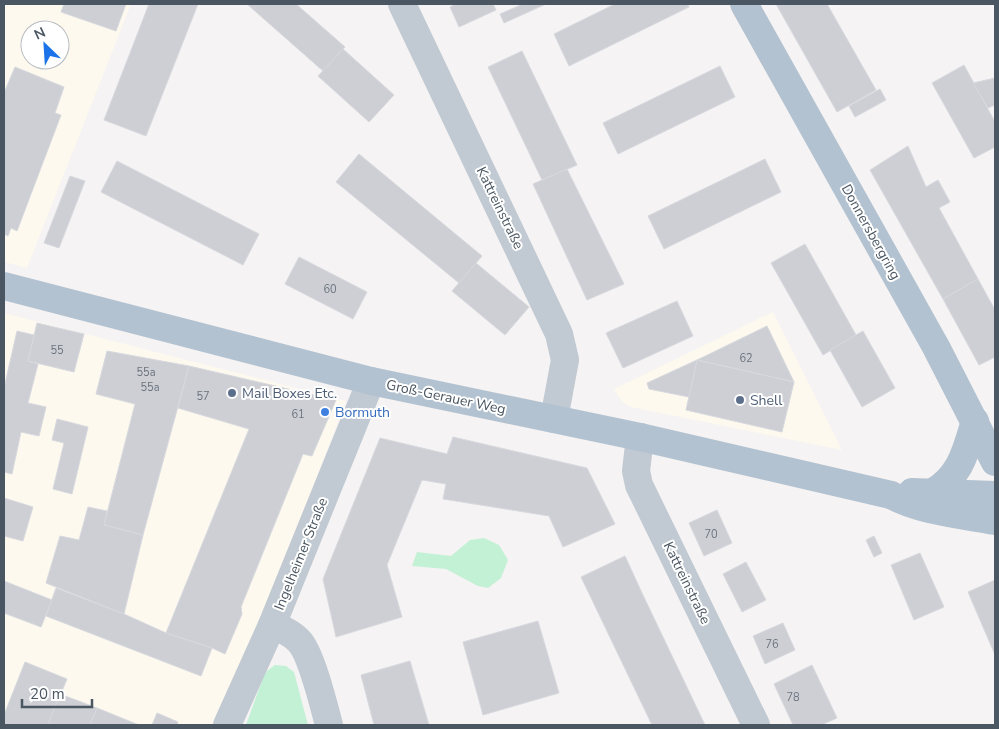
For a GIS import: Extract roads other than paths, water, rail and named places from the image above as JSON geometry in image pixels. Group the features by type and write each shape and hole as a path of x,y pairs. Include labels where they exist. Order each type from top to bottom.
{"main road":[{"name":"Donnersbergring","path":"744,4 936,347 995,462"},
{"name":"Groß-Gerauer Weg","path":"4,286 371,381 640,437 891,495 902,502 915,506 995,521"},
{"path":"933,492 952,478 958,469 975,421"},
{"name":"Groß-Gerauer Weg","path":"891,495 904,492 995,495"}],"street":[{"name":"Kattreinstraße","path":"402,4 559,334 564,352 564,369 554,419"},
{"name":"Ingelheimer Straße","path":"227,725 272,625 371,381"},
{"name":"Kattreinstraße","path":"640,437 636,471 640,485 756,725"},
{"path":"272,625 288,632 303,645 329,725"}],"place":[{"name":"Mail Boxes Etc.","path":"232,393"},
{"name":"Shell","path":"740,400"},
{"name":"Bormuth","path":"325,412"}]}
